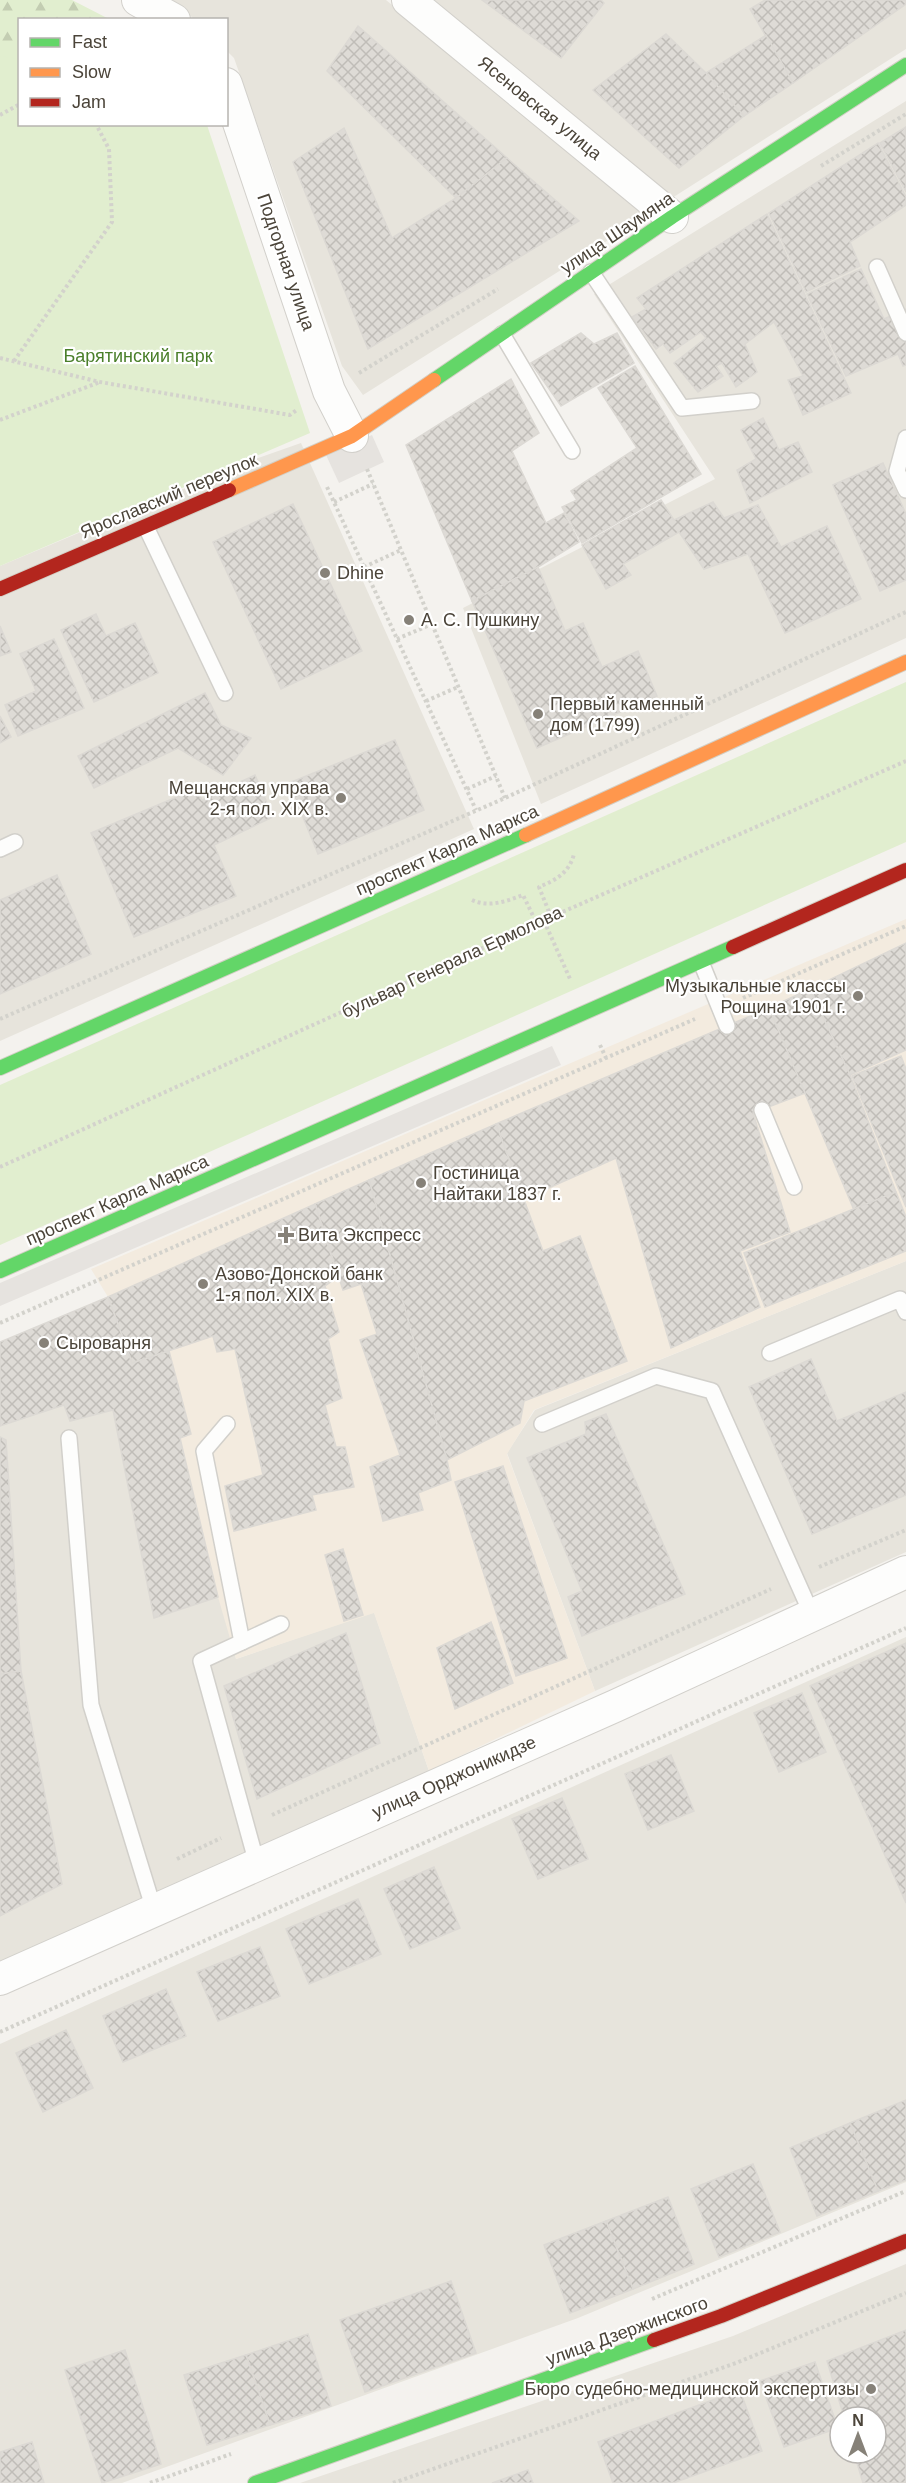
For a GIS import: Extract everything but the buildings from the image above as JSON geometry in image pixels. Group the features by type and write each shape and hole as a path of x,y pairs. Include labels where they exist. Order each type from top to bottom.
{"main road":[{"name":"улица Шаумяна","path":"358,449 502,334 672,217 906,65"},
{"name":"Ярославский переулок","path":"0,588 146,527 358,449"},
{"name":"проспект Карла Маркса","path":"0,1068 565,818 906,662"},
{"name":"проспект Карла Маркса","path":"0,1270 906,870"},
{"name":"улица Дзержинского","path":"255,2483 721,2316 906,2241"}],"street":[{"path":"138,0 170,18"},
{"name":"Ясеновская улица","path":"408,0 672,217"},
{"name":"Подгорная улица","path":"228,90 329,391 358,449"},
{"name":"улица Орджоникидзе","path":"0,1979 615,1706 906,1572"}],"lane":[{"path":"877,267 906,333"},
{"path":"591,272 682,408 752,401"},
{"path":"502,334 572,451"},
{"path":"906,438 897,471 906,490"},
{"path":"146,527 225,693"},
{"path":"0,849 15,842"},
{"path":"701,962 727,1026"},
{"path":"762,1110 794,1187"},
{"path":"770,1353 900,1299 906,1312"},
{"path":"542,1424 656,1376 712,1391 812,1615"},
{"path":"227,1424 204,1451 242,1642"},
{"path":"69,1438 92,1705 154,1910"},
{"path":"257,1864 201,1661 281,1624"}],"path":[{"path":"0,115 18,105"},
{"path":"14,361 112,222 109,149 97,126"},
{"path":"0,358 100,382 290,415"},
{"path":"0,420 100,382"},
{"path":"358,449 505,798"},
{"path":"324,481 476,810"},
{"path":"334,502 373,484"},
{"path":"364,567 401,550"},
{"path":"0,1019 505,798 906,612"},
{"path":"397,639 432,624"},
{"path":"426,701 459,687"},
{"name":"бульвар Генерала Ермолова","path":"0,1167 551,917 906,761"},
{"path":"467,789 496,776"},
{"path":"551,917 539,887 564,873 571,864 574,845"},
{"path":"468,898 479,904 492,904 523,895 537,924"},
{"path":"735,1001 906,926"},
{"path":"0,1323 703,1016"},
{"path":"143,1874 796,1577 906,1530"},
{"path":"0,2032 906,1628"},
{"path":"645,2302 906,2191"},
{"path":"393,2483 736,2363 906,2293"},
{"path":"150,2483 238,2452"}],"shaded area":[{"path":"173,0 386,0 648,215 363,395 342,366 234,58 228,52 228,18 193,18"},
{"path":"428,0 906,0 906,49 672,198"},
{"path":"906,101 906,638 541,804 463,608 715,479 594,294"},
{"path":"372,435 384,462 339,483 326,455"},
{"path":"301,443 474,829 0,1041 0,566 250,461"},
{"path":"906,919 906,1261 534,1410 507,1454 595,1691 429,1771 374,1613 236,1659 218,1597 180,1438 191,1434 169,1352 132,1363 108,1297 91,1269"},
{"path":"552,1046 561,1065 0,1306 0,1283"},
{"path":"906,1261 906,1552 595,1691 507,1453 535,1410"},
{"path":"0,1342 169,1351 191,1434 236,1659 374,1612 429,1771 0,1963"},
{"path":"906,1637 906,2182 578,2318 122,2483 0,2483 0,2044"},
{"path":"906,2264 906,2483 300,2483 733,2336"}],"green space":[{"path":"0,0 72,0 107,18 18,18 20,126 0,318"},
{"name":"Барятинский парк","path":"0,56 18,59 18,126 207,126 310,433 0,566"},
{"path":"906,682 906,842 0,1245 0,1085"}],"traffic: fast":[{"path":"434,380 672,217 906,65"},
{"path":"0,1068 526,835"},
{"path":"0,1271 733,947"},
{"path":"255,2483 654,2340"}],"traffic: slow":[{"path":"229,490 352,436 434,380"},
{"path":"526,835 906,662"}],"traffic: jam":[{"path":"0,589 229,490"},
{"path":"733,947 906,870"},
{"path":"654,2340 721,2316 906,2241"}],"place":[{"name":"Dhine","path":"325,573"},
{"name":"А. С. Пушкину","path":"409,620"},
{"name":"Первый каменный дом (1799)","path":"538,714"},
{"name":"Мещанская управа 2-я пол. XIX в.","path":"341,798"},
{"name":"Музыкальные классы Рощина 1901 г.","path":"858,996"},
{"name":"Гостиница Найтаки 1837 г.","path":"421,1183"},
{"name":"Вита Экспресс","path":"286,1235"},
{"name":"Азово-Донской банк 1-я пол. XIX в.","path":"203,1284"},
{"name":"Сыроварня","path":"44,1343"},
{"name":"Бюро судебно-медицинской экспертизы","path":"871,2389"}]}
